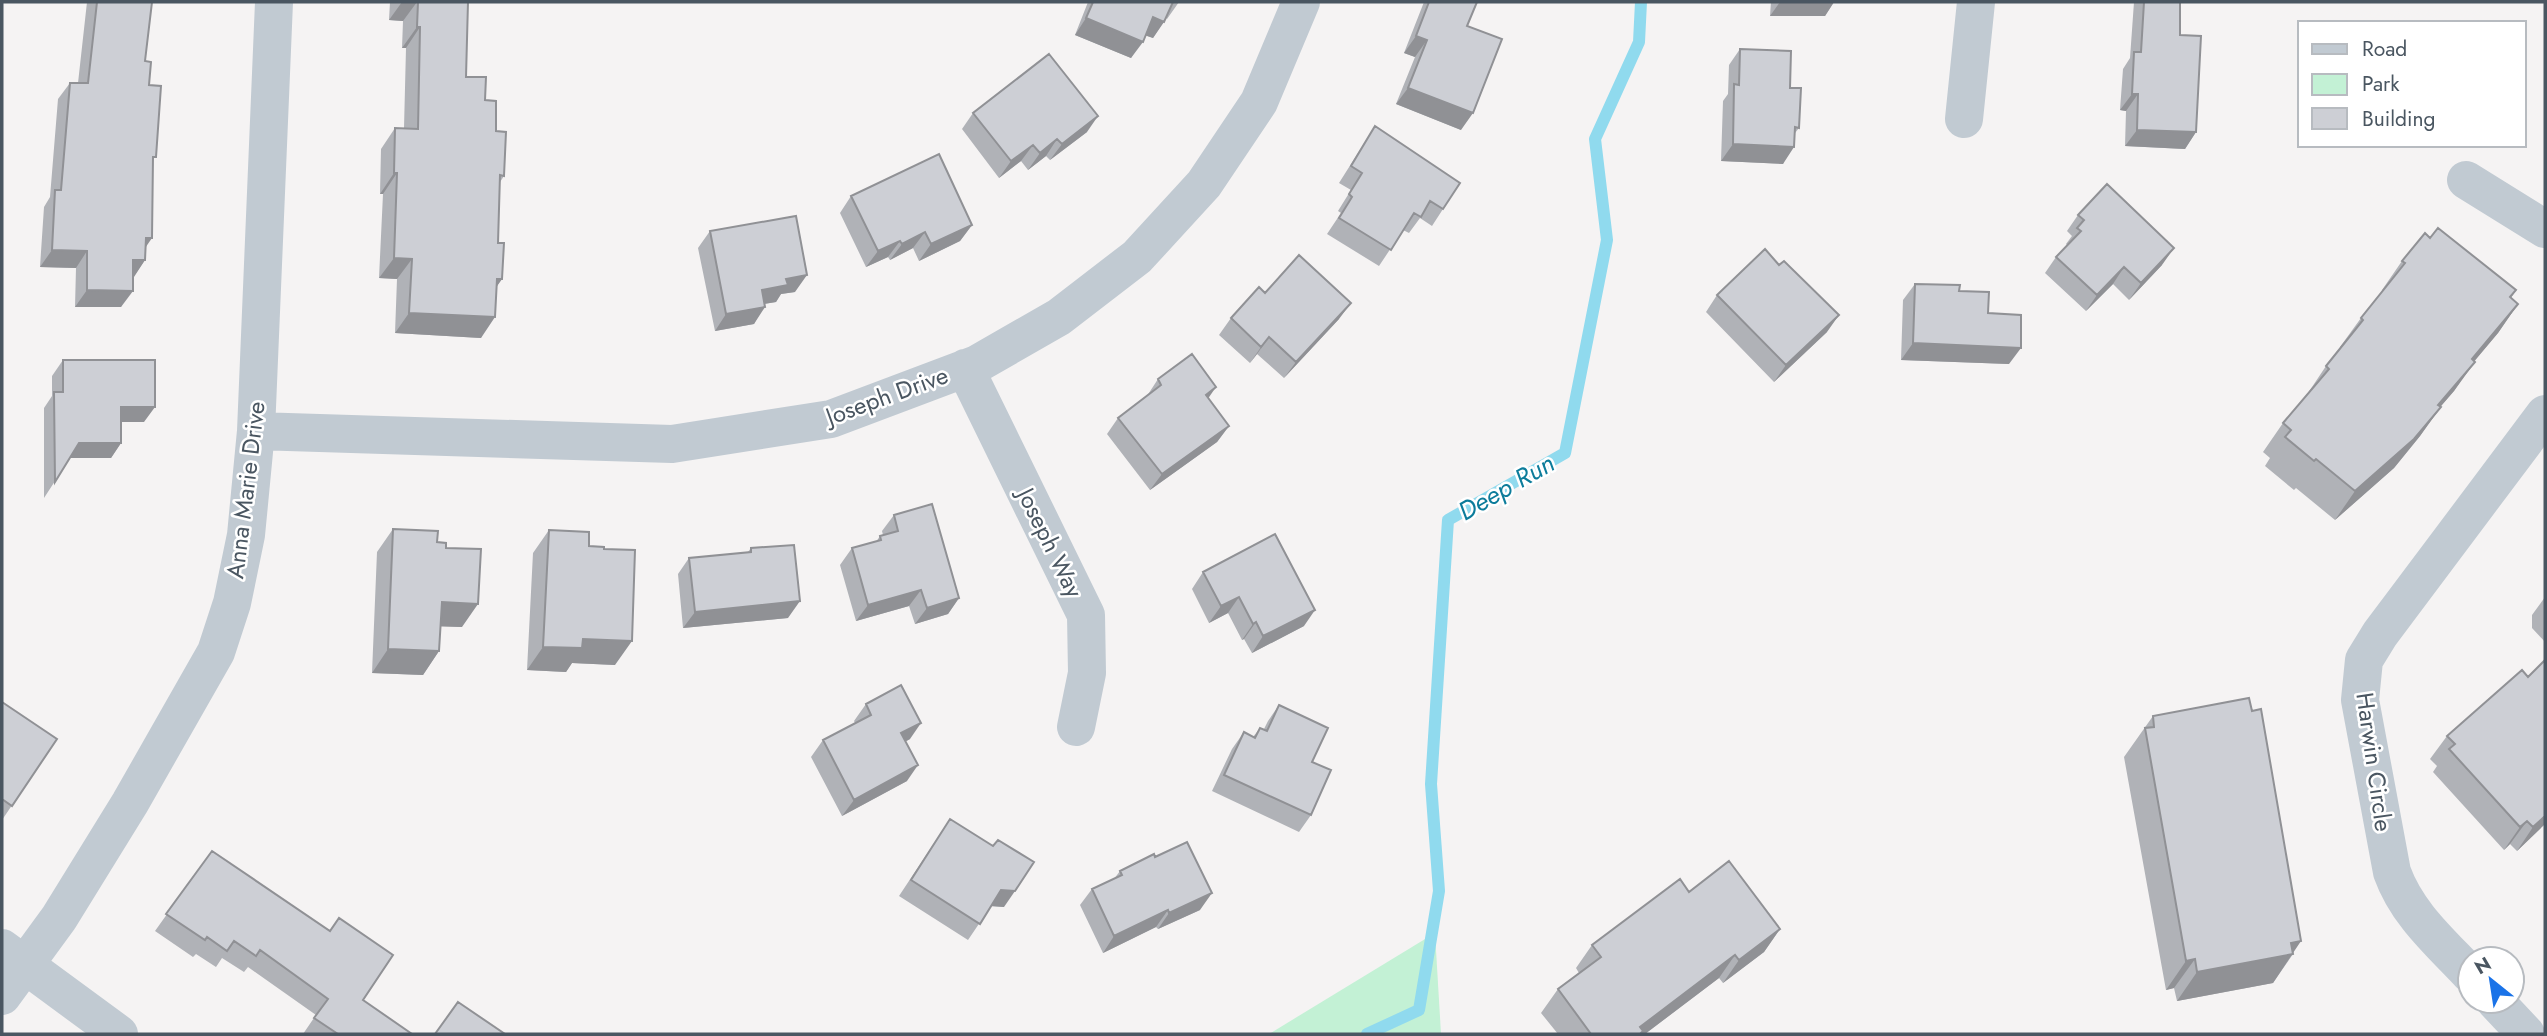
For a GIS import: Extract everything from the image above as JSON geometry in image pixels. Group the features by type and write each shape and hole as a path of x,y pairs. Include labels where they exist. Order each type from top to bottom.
{"street":[{"name":"Anna Marie Drive","path":"2,996 13,956 59,918 90,872 216,652 232,603 246,535 256,431 274,2"},
{"name":"Joseph Drive","path":"256,431 671,444 831,419 977,364 1069,310 1137,257 1204,184 1259,102 1301,2"},
{"path":"1964,119 1976,2"},
{"path":"2466,180 2545,229"},
{"name":"Joseph Way","path":"965,368 1086,615 1087,673 1076,727"},
{"name":"Harwin Circle","path":"2456,959 2400,895 2392,872 2360,700 2364,660 2380,634 2545,414"},
{"path":"13,956 119,1034"},
{"path":"2508,1015 2526,1034"}],"green space":[{"path":"1435,933 1441,1034 1269,1034"}],"building":[{"path":"97,2 152,2 145,61 151,62 149,85 161,86 156,157 153,157 152,238 146,238 145,260 133,260 133,291 87,290 87,251 52,250 55,190 61,190 70,83 88,83"},
{"path":"418,2 468,2 466,77 486,77 485,100 496,101 496,131 506,132 504,176 500,175 498,243 504,243 502,279 497,279 495,317 409,313 412,259 394,258 397,173 394,173 395,128 418,129"},
{"path":"1093,2 1173,2 1164,22 1153,17 1143,42 1086,18"},
{"path":"1429,2 1477,2 1467,26 1502,39 1473,113 1408,88 1427,40 1416,36"},
{"path":"2144,2 2180,2 2180,35 2201,36 2196,132 2137,130 2138,94 2132,94 2134,52 2141,52"},
{"path":"1740,49 1791,51 1790,88 1801,88 1799,128 1795,127 1794,147 1733,144 1734,84 1739,85"},
{"path":"1049,54 1098,116 1062,144 1057,139 1040,153 1033,145 1011,161 973,113"},
{"path":"1375,126 1460,183 1443,209 1430,201 1421,217 1414,213 1391,250 1339,218 1362,173 1351,166"},
{"path":"939,154 972,225 931,244 925,232 902,244 900,241 878,251 851,196"},
{"path":"2107,184 2174,248 2141,283 2124,267 2097,295 2056,257 2081,231 2077,228 2084,220 2078,215"},
{"path":"796,216 807,275 786,279 788,285 762,290 765,307 726,314 710,231"},
{"path":"2438,228 2516,290 2510,297 2518,304 2472,359 2475,362 2438,405 2441,407 2414,439 2355,491 2285,437 2291,430 2283,423 2329,369 2326,366 2405,263 2402,261 2425,233 2430,238"},
{"path":"1765,249 1779,265 1784,261 1839,315 1786,365 1717,295"},
{"path":"1299,255 1351,303 1296,362 1269,337 1261,347 1231,318 1259,287 1265,293"},
{"path":"1915,284 1960,285 1959,291 1989,292 1988,313 2021,315 2021,348 1913,343"},
{"path":"1192,354 1216,387 1206,395 1229,426 1162,474 1118,418 1161,385 1158,379"},
{"path":"63,360 155,360 155,407 121,407 121,443 79,443 55,482 54,392 63,392"},
{"path":"932,504 959,598 927,608 921,590 868,605 852,548 881,540 880,536 898,531 894,515"},
{"path":"393,529 438,531 437,542 446,543 446,548 481,549 478,604 442,602 439,651 388,649"},
{"path":"549,530 589,532 589,546 635,550 632,641 583,639 582,648 543,647"},
{"path":"1275,534 1315,610 1263,636 1256,622 1253,624 1239,597 1221,606 1203,572"},
{"path":"794,545 800,601 695,612 689,558 751,552 751,548"},
{"path":"2545,660 2545,816 2533,827 2527,821 2520,827 2449,749 2455,744 2447,736 2522,670 2528,677"},
{"path":"901,685 921,723 901,733 918,765 854,800 823,740 871,715 866,704"},
{"path":"2249,698 2252,711 2261,709 2301,941 2291,943 2293,954 2197,972 2195,959 2186,961 2145,728 2154,727 2153,716"},
{"path":"2,702 57,739 12,806 2,799"},
{"path":"1279,705 1328,728 1312,762 1331,770 1311,815 1224,775 1244,732 1255,738 1260,728 1267,731"},
{"path":"950,819 993,846 998,840 1034,862 1015,891 1001,890 980,924 911,880"},
{"path":"1187,842 1212,893 1169,913 1168,910 1114,936 1092,889 1122,875 1120,871 1154,854 1155,857"},
{"path":"212,851 330,931 339,918 393,955 363,1000 412,1034 338,1034 314,1018 328,999 260,950 256,956 234,941 227,951 166,914"},
{"path":"1729,861 1780,929 1739,960 1735,955 1640,1027 1643,1031 1640,1034 1591,1034 1558,989 1601,957 1592,945 1680,879 1689,892"},
{"path":"458,1002 505,1034 435,1034"}],"waterway":[{"name":"Deep Run","path":"1367,1034 1419,1010 1439,891 1431,784 1448,520 1565,453 1607,240 1595,139 1639,42 1641,2"}]}
